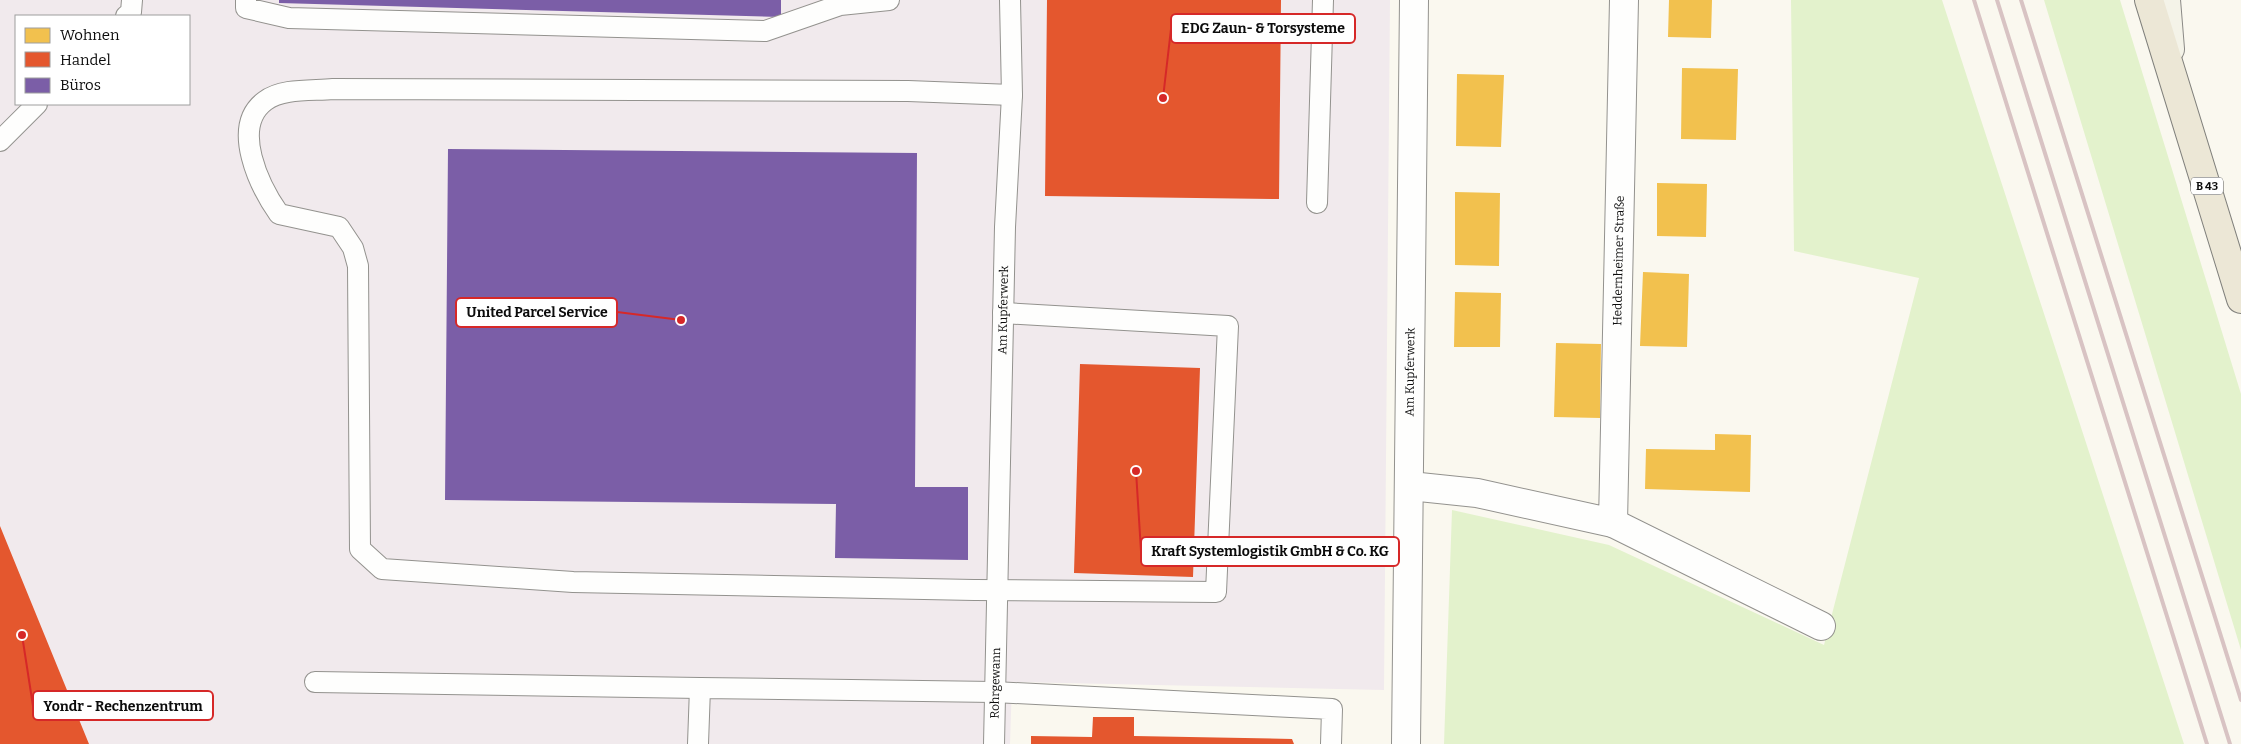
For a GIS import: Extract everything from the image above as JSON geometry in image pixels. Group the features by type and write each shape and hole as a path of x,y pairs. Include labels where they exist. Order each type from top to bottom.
{"main road":[{"name":"B 43","path":"2149,0 2241,299"},
{"path":"2166,0 2172,73"}],"street":[{"name":"Am Kupferwerk","path":"1406,744 1414,0"},
{"name":"Heddernheimer Straße","path":"1613,523 1624,0"},
{"path":"1410,486 1477,493 1613,523 1821,626"}],"lane":[{"path":"127,15 131,12 132,0"},
{"path":"246,0 246,8 289,18 765,31 840,2 889,0"},
{"name":"Am Kupferwerk","path":"995,622 1003,314 1012,95 1010,0"},
{"path":"1317,203 1323,0"},
{"path":"1003,314 1228,326 1216,592 996,591 574,582 382,569 360,550 358,266 353,248 339,227 279,214 266,195 250,155 250,120 265,101 287,92 333,89 898,91 1012,95"},
{"path":"0,140 36,105"},
{"name":"Rohrgewann","path":"994,744 995,622"},
{"path":"315,682 994,692 1332,709 1331,744"},
{"path":"698,744 700,688"}],"shaded area":[{"path":"0,0 1390,0 1384,690 1012,682 1010,744 0,744"}],"green space":[{"path":"1791,0 1942,0 2184,744 1444,744 1452,510 1609,545 1824,645 1919,278 1794,251"},
{"path":"2044,0 2120,0 2241,394 2241,650"}],"building: Wohnen":[{"path":"1669,0 1712,0 1711,38 1668,37"},
{"path":"1682,68 1738,69 1736,140 1681,139"},
{"path":"1457,74 1504,75 1501,147 1456,146"},
{"path":"1657,183 1707,184 1706,237 1657,236"},
{"path":"1455,192 1500,193 1499,266 1455,265"},
{"path":"1643,272 1689,274 1687,347 1640,346"},
{"path":"1455,292 1501,293 1500,347 1454,347"},
{"path":"1556,343 1601,344 1600,418 1554,417"},
{"path":"1715,434 1751,435 1750,492 1645,489 1646,449 1715,450"}],"building: Handel":[{"path":"1047,0 1281,0 1279,199 1045,196"},
{"path":"1080,364 1200,368 1193,577 1074,573"},
{"path":"0,526 89,744 0,744"},
{"path":"1093,717 1134,717 1134,736 1292,739 1294,744 1031,744 1031,736 1092,737"}],"building: Büros":[{"path":"279,0 781,0 781,17 279,3"},
{"path":"448,149 917,153 915,487 968,487 968,560 835,558 836,504 445,500"}],"railway":[{"path":"1974,0 2207,744"},
{"path":"1997,0 2230,744"},
{"path":"2021,0 2241,700"}],"place":[{"name":"EDG Zaun- & Torsysteme","path":"1163,98"},
{"name":"United Parcel Service","path":"681,320"},
{"name":"Kraft Systemlogistik GmbH & Co. KG","path":"1136,471"},
{"name":"Yondr - Rechenzentrum","path":"22,635"}]}
